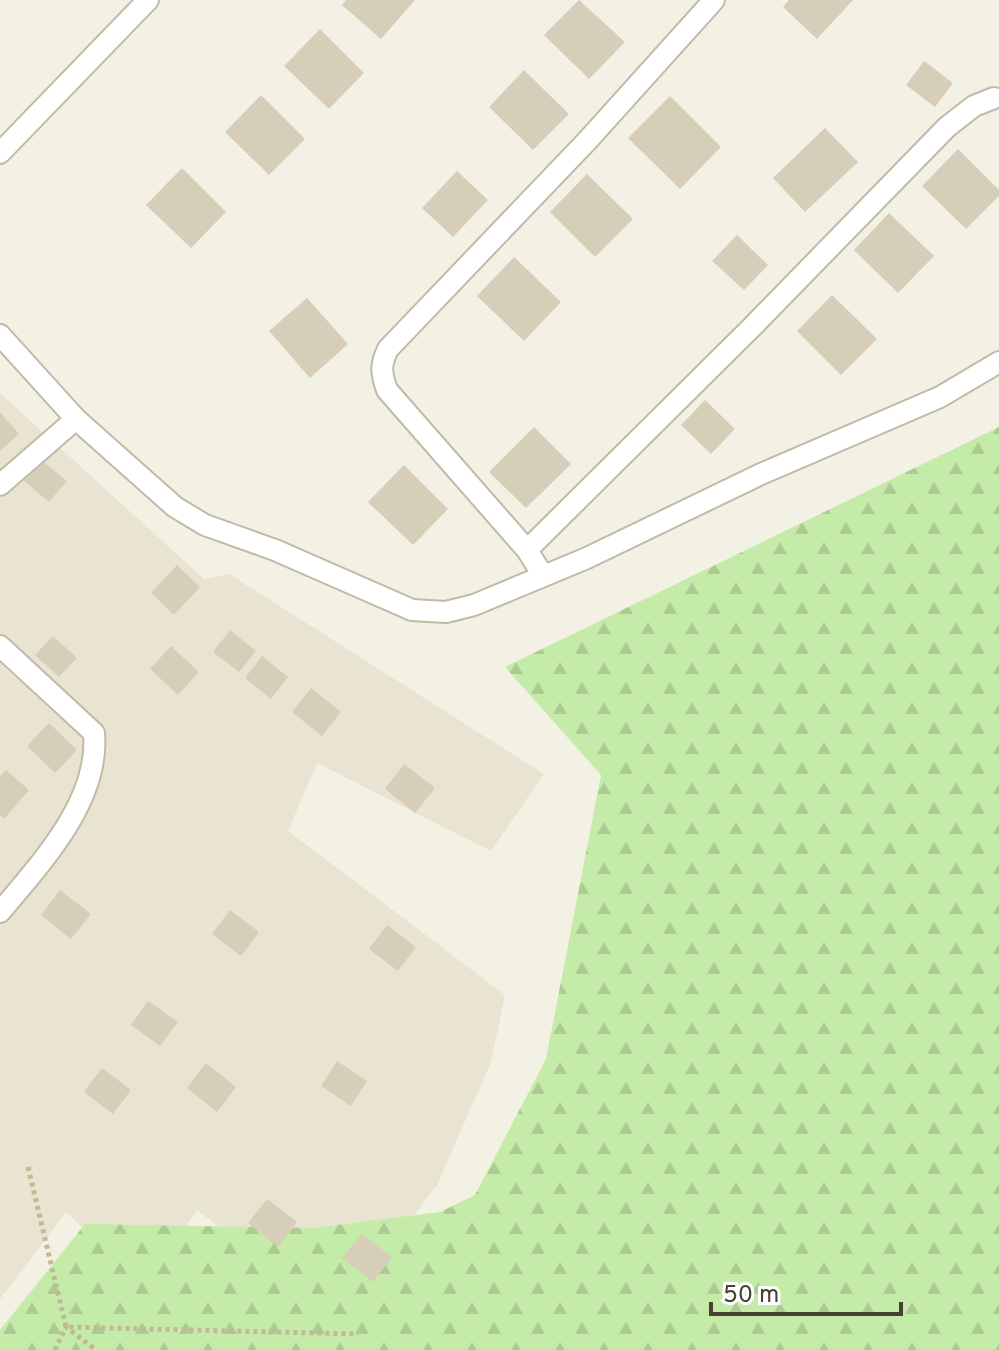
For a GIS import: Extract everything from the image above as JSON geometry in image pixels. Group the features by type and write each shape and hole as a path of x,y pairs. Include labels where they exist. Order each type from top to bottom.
{"street":[{"path":"0,153 148,0"},
{"path":"542,574 527,550 387,390 381,372 383,360 388,349 587,141 714,0"},
{"path":"527,550 741,338 947,127 974,106 997,98"},
{"path":"0,335 76,419 175,507 205,525 275,550 412,610 446,612 474,605 542,574 587,558 761,474 940,397 999,362"},
{"path":"0,485 76,419"},
{"path":"0,646 94,733 96,752 91,775 76,811 31,875 0,912"}],"path":[{"path":"28,1167 66,1327 55,1350"},
{"path":"66,1327 358,1334"},
{"path":"66,1327 96,1350"}],"shaded area":[{"path":"0,393 204,579 229,574 544,774 491,851 317,763 288,831 505,995 491,1062 437,1185 336,1316 197,1210 143,1284 66,1212 0,1299"}],"green space":[{"path":"999,427 999,1350 0,1350 0,1330 85,1224 313,1228 440,1212 475,1195 546,1059 601,775 505,667"}],"building":[{"path":"346,0 415,0 381,39 342,5"},
{"path":"579,0 625,42 589,79 544,35"},
{"path":"789,0 853,0 817,39 783,7"},
{"path":"320,29 364,73 329,109 284,66"},
{"path":"924,61 953,83 935,107 906,85"},
{"path":"524,70 569,114 533,150 489,107"},
{"path":"261,95 305,139 269,175 225,132"},
{"path":"670,96 721,147 680,189 628,138"},
{"path":"825,128 858,162 805,212 773,178"},
{"path":"958,149 999,190 999,196 966,229 922,186"},
{"path":"182,168 226,212 191,248 146,205"},
{"path":"457,171 488,200 453,237 422,208"},
{"path":"587,174 633,219 595,257 550,212"},
{"path":"889,213 934,256 898,293 854,250"},
{"path":"737,235 768,265 744,290 712,261"},
{"path":"514,257 561,302 524,341 477,296"},
{"path":"832,295 877,339 841,375 797,331"},
{"path":"307,298 348,344 310,378 269,331"},
{"path":"705,400 735,429 711,454 681,425"},
{"path":"0,412 19,434 0,451"},
{"path":"534,427 571,464 526,508 489,472"},
{"path":"41,460 67,481 49,502 24,481"},
{"path":"404,465 448,509 413,545 368,502"},
{"path":"177,565 200,587 174,615 151,593"},
{"path":"230,630 256,651 239,672 213,652"},
{"path":"53,636 77,658 59,677 35,655"},
{"path":"171,646 199,672 178,695 150,669"},
{"path":"262,656 288,677 271,699 245,678"},
{"path":"311,688 341,712 322,736 292,712"},
{"path":"49,723 77,750 55,773 27,746"},
{"path":"404,764 435,788 415,813 385,789"},
{"path":"6,770 29,790 4,819 0,815 0,776"},
{"path":"60,890 91,914 71,939 41,915"},
{"path":"230,910 259,932 241,956 212,934"},
{"path":"387,925 416,947 398,971 369,949"},
{"path":"148,1001 178,1022 160,1046 131,1025"},
{"path":"337,1061 367,1081 351,1106 321,1086"},
{"path":"206,1063 236,1087 217,1112 187,1088"},
{"path":"102,1068 131,1090 113,1114 84,1092"},
{"path":"267,1199 297,1222 278,1247 248,1223"},
{"path":"362,1234 392,1257 373,1282 342,1258"}]}
